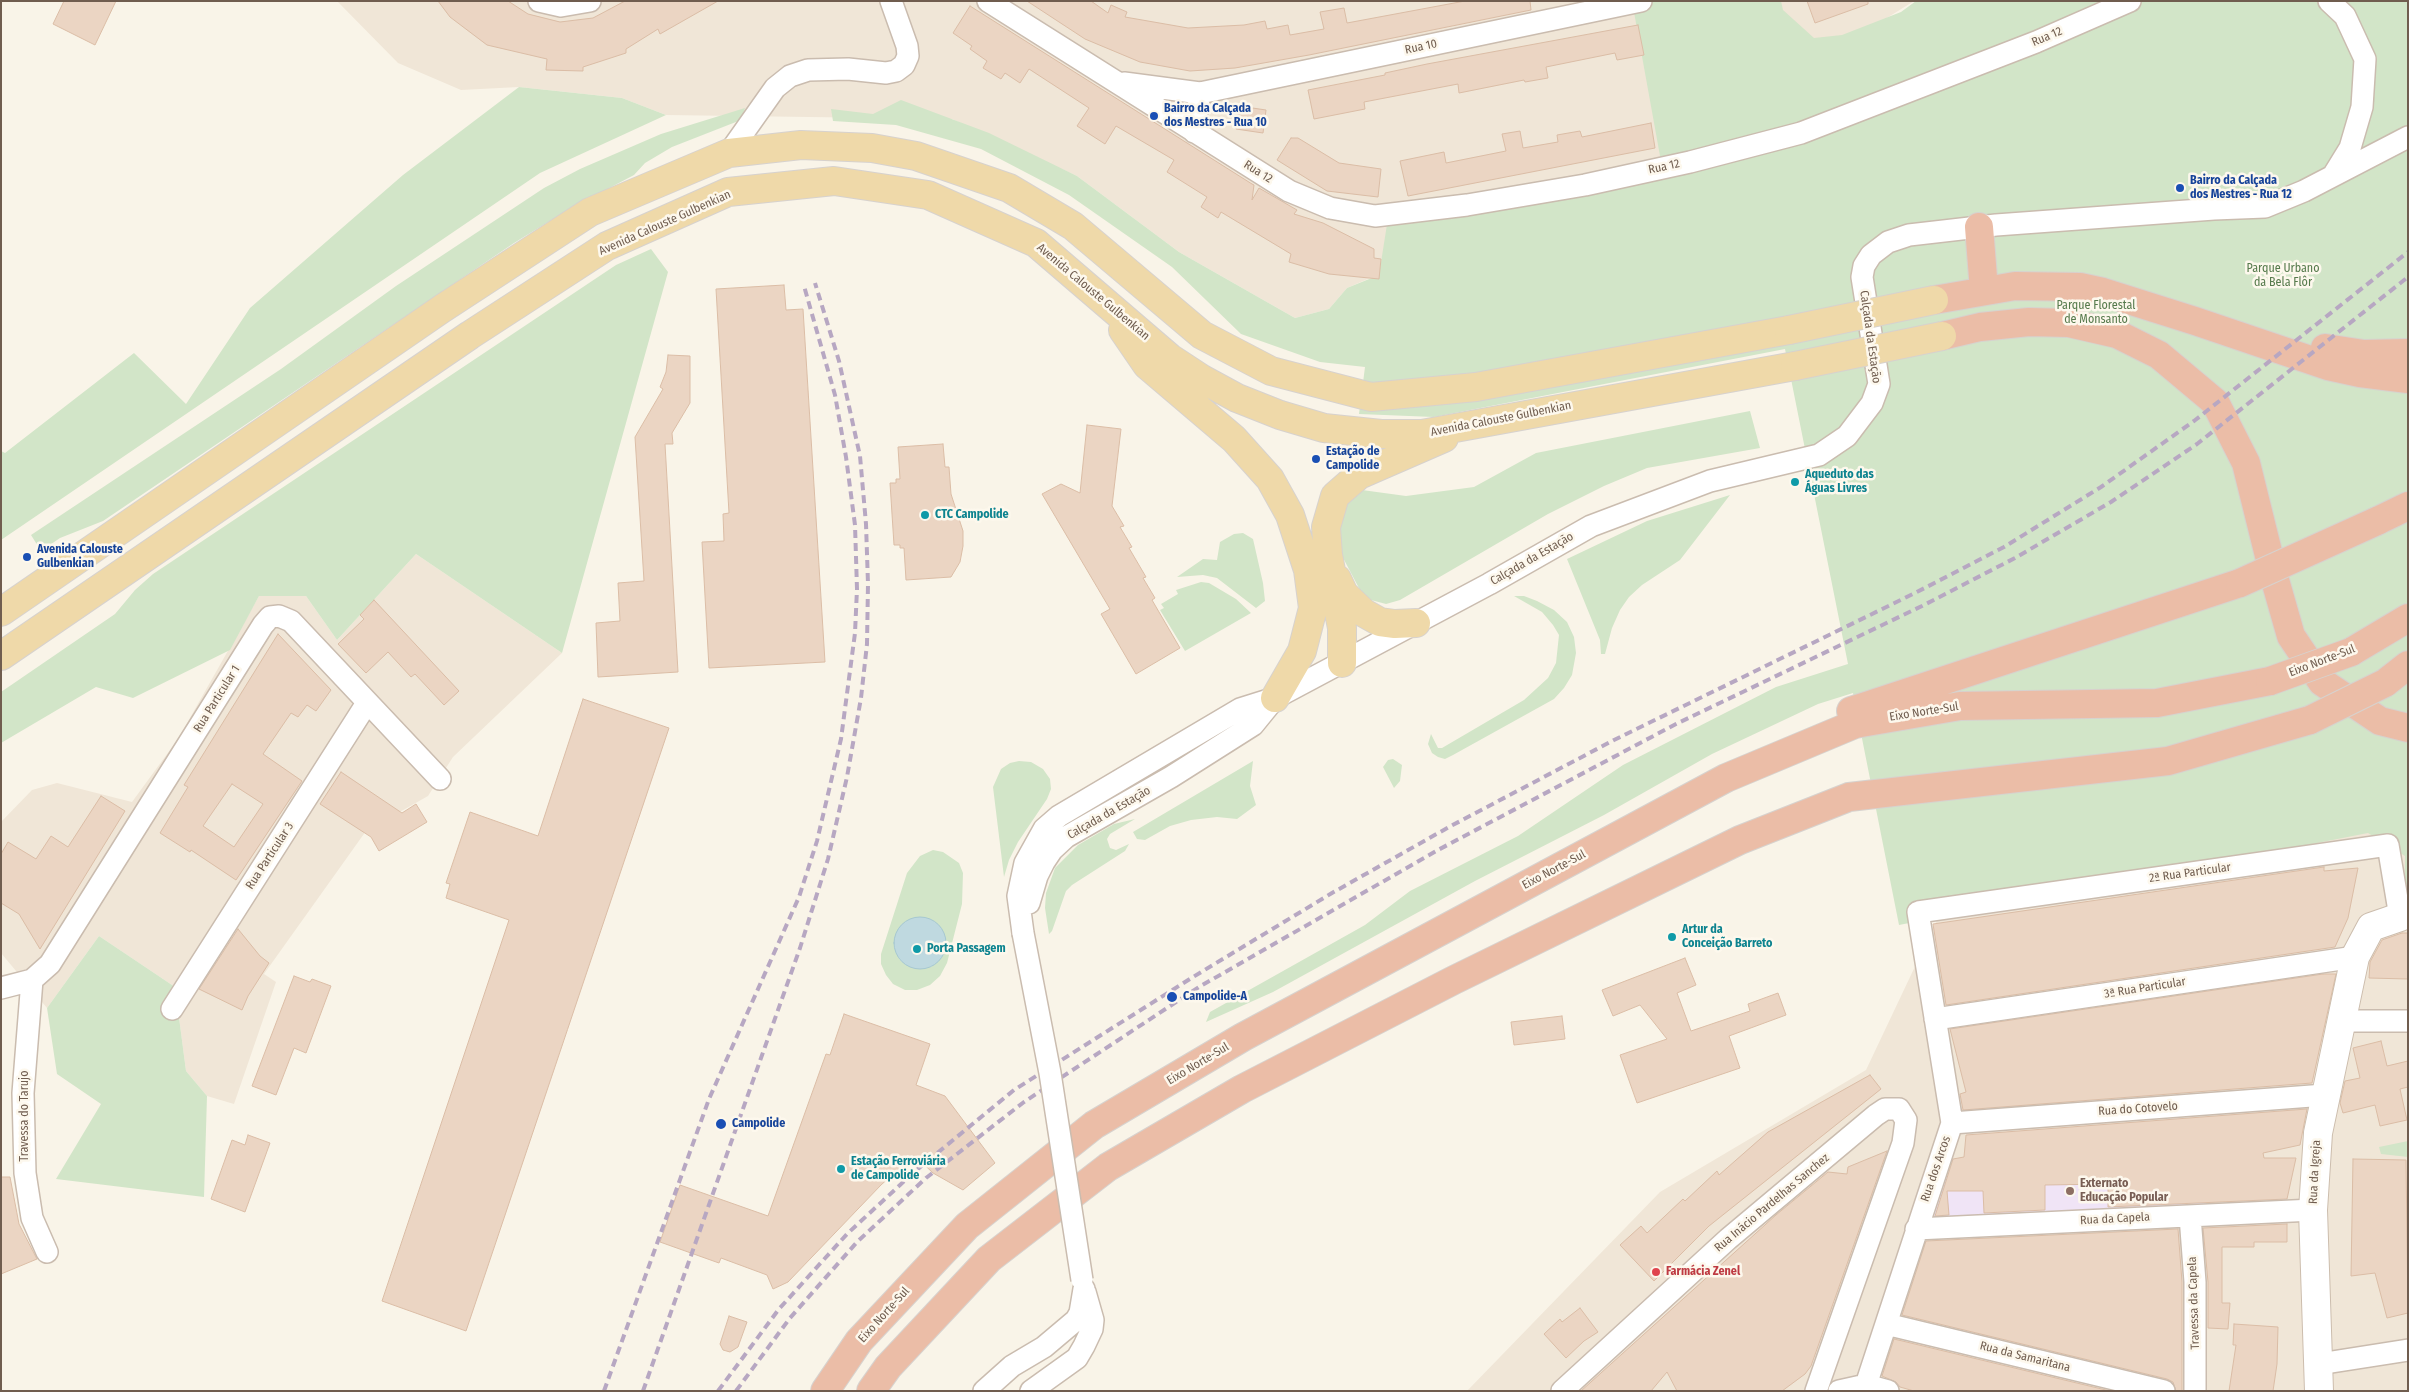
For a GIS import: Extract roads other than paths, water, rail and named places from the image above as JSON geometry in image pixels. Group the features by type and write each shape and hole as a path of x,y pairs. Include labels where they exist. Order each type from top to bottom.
{"highway":[{"path":"1978,228 1984,290"},
{"path":"1934,300 2015,286 2080,287 2103,292 2195,321 2328,366 2360,374 2408,379"},
{"path":"2195,321 2349,353 2408,354"},
{"path":"1942,336 1980,328 2029,322 2069,323 2117,334 2159,354 2215,402 2246,463 2291,636 2322,682 2380,721 2408,728"},
{"path":"1726,778 1784,734 2240,583 2408,506"},
{"name":"Eixo Norte-Sul","path":"825,1391 859,1341 967,1226 1094,1125 1243,1037 1726,778 1855,724 1960,706 2157,703 2270,681 2351,652 2408,618"},
{"path":"871,1391 888,1368 989,1259 1108,1167 1242,1089 1454,980 1740,840 1849,797 2168,761 2310,720 2385,683 2408,665"}],"main road":[{"path":"1,612 443,308 590,212 729,153 801,145 872,148 916,156 1009,188 1073,226 1202,335 1271,371 1371,397 1476,387 1789,330 1934,300"},
{"name":"Avenida Calouste Gulbenkian","path":"1,656 470,335 607,246 728,192 834,181 928,195 1036,243 1170,358 1202,379 1237,398 1280,415 1324,428 1380,434 1422,434 1795,366 1942,336"},
{"path":"1102,300 1147,365 1234,439 1270,479 1290,516 1308,570 1313,608 1342,663"},
{"path":"1342,663 1342,628 1330,567 1326,527 1335,496 1359,475 1466,427"},
{"path":"1330,567 1344,594 1364,613 1380,622 1395,624 1416,623"},
{"path":"1275,698 1302,651 1313,608"}],"street":[{"path":"539,1 561,6 590,1"},
{"path":"729,153 775,88 790,76 808,70 848,69 886,73 896,71 904,65 908,56 908,46 891,1"},
{"name":"Rua 10","path":"988,1 1194,132"},
{"name":"Rua 10","path":"1115,81 1200,94 1641,1"},
{"name":"Rua 12","path":"1194,132 1289,191 1330,208 1376,216 1467,205 1585,185 1690,162 1802,133 2036,42 2130,1"},
{"path":"2330,1 2345,16 2365,59 2362,108 2350,148 2334,174"},
{"path":"1194,132 1200,94"},
{"name":"Calçada da Estação","path":"1083,1284 1050,1073 1023,933 1018,896 1025,863 1044,829 1059,816 1240,709 1275,698 1416,623 1591,526 1710,481 1819,454 1847,436 1872,403 1879,384 1862,287 1864,266 1872,255 1888,242 1898,238 1978,228 2206,209 2265,207 2304,191 2408,137"},
{"name":"Rua Particular 1","path":"32,980 50,964 262,625 270,617 279,616 291,622 440,779"},
{"name":"Rua Particular 3","path":"172,1009 368,703"},
{"name":"2ª Rua Particular","path":"1918,912 2388,845 2400,917"},
{"name":"Rua dos Arcos","path":"1865,1388 1952,1123 1918,912"},
{"name":"Rua da Igreja","path":"2319,1377 2313,1210 2318,1133 2355,956 2371,927 2400,917"},
{"name":"3ª Rua Particular","path":"1935,1020 2355,956"},
{"path":"1,988 32,980"},
{"name":"Travessa do Tarujo","path":"32,980 23,1093 26,1173 32,1218 48,1252"},
{"path":"2341,1021 2408,1022"},
{"name":"Rua do Cotovelo","path":"1952,1123 2325,1095"},
{"name":"Rua Inácio Pardelhas Sanchez","path":"1562,1391 1728,1239 1876,1115 1885,1109 1898,1109 1906,1120 1903,1143 1816,1391"},
{"name":"Rua da Capela","path":"1916,1229 2313,1210"},
{"name":"Travessa da Capela","path":"2190,1216 2195,1282 2195,1391"},
{"path":"984,1391 1012,1366 1044,1347 1076,1320 1080,1313 1083,1284"},
{"path":"1031,1391 1076,1358 1089,1338 1093,1320 1083,1284"},
{"name":"Rua da Samaritana","path":"1886,1324 2164,1391"},
{"path":"2319,1377 2408,1350"},
{"path":"1839,1391 1865,1388 1888,1391"}],"water":[{"path":"915,917 925,917 935,921 942,928 946,943 942,958 935,965 925,969 915,969 905,965 898,958 894,948 894,938 898,928 905,921"}],"railway":[{"path":"718,1391 779,1309 847,1234 913,1173 1014,1090 1193,977 1332,893 1449,827 1614,740 1915,593 2004,547 2101,487 2194,421 2408,252"},
{"path":"736,1391 790,1318 857,1242 926,1178 1024,1102 1199,987 1438,850 1676,724 1922,606 2015,558 2111,502 2197,444 2408,277"},
{"path":"643,1391 800,948 828,859 847,777 861,698 867,644 868,584 866,524 860,456 839,361 815,283"},
{"path":"604,1391 709,1099 799,897 817,841 841,739 855,633 857,589 855,525 835,395 804,286"}],"place":[{"name":"Bairro da Calçada dos Mestres - Rua 10","path":"1154,116"},
{"name":"Bairro da Calçada dos Mestres - Rua 12","path":"2180,188"},
{"name":"Estação de Campolide","path":"1316,459"},
{"name":"Aqueduto das Águas Livres","path":"1795,482"},
{"name":"CTC Campolide","path":"925,515"},
{"name":"Avenida Calouste Gulbenkian","path":"27,557"},
{"name":"Artur da Conceição Barreto","path":"1672,937"},
{"name":"Porta Passagem","path":"917,949"},
{"name":"Campolide-A","path":"1172,997"},
{"name":"Campolide","path":"721,1124"},
{"name":"Estação Ferroviária de Campolide","path":"841,1169"},
{"name":"Externato Educação Popular","path":"2070,1191"},
{"name":"Farmácia Zenel","path":"1656,1272"}],"park label":[{"name":"Parque Urbano da Bela Flôr","path":"2283,276"},
{"name":"Parque Florestal de Monsanto","path":"2096,313"}]}
